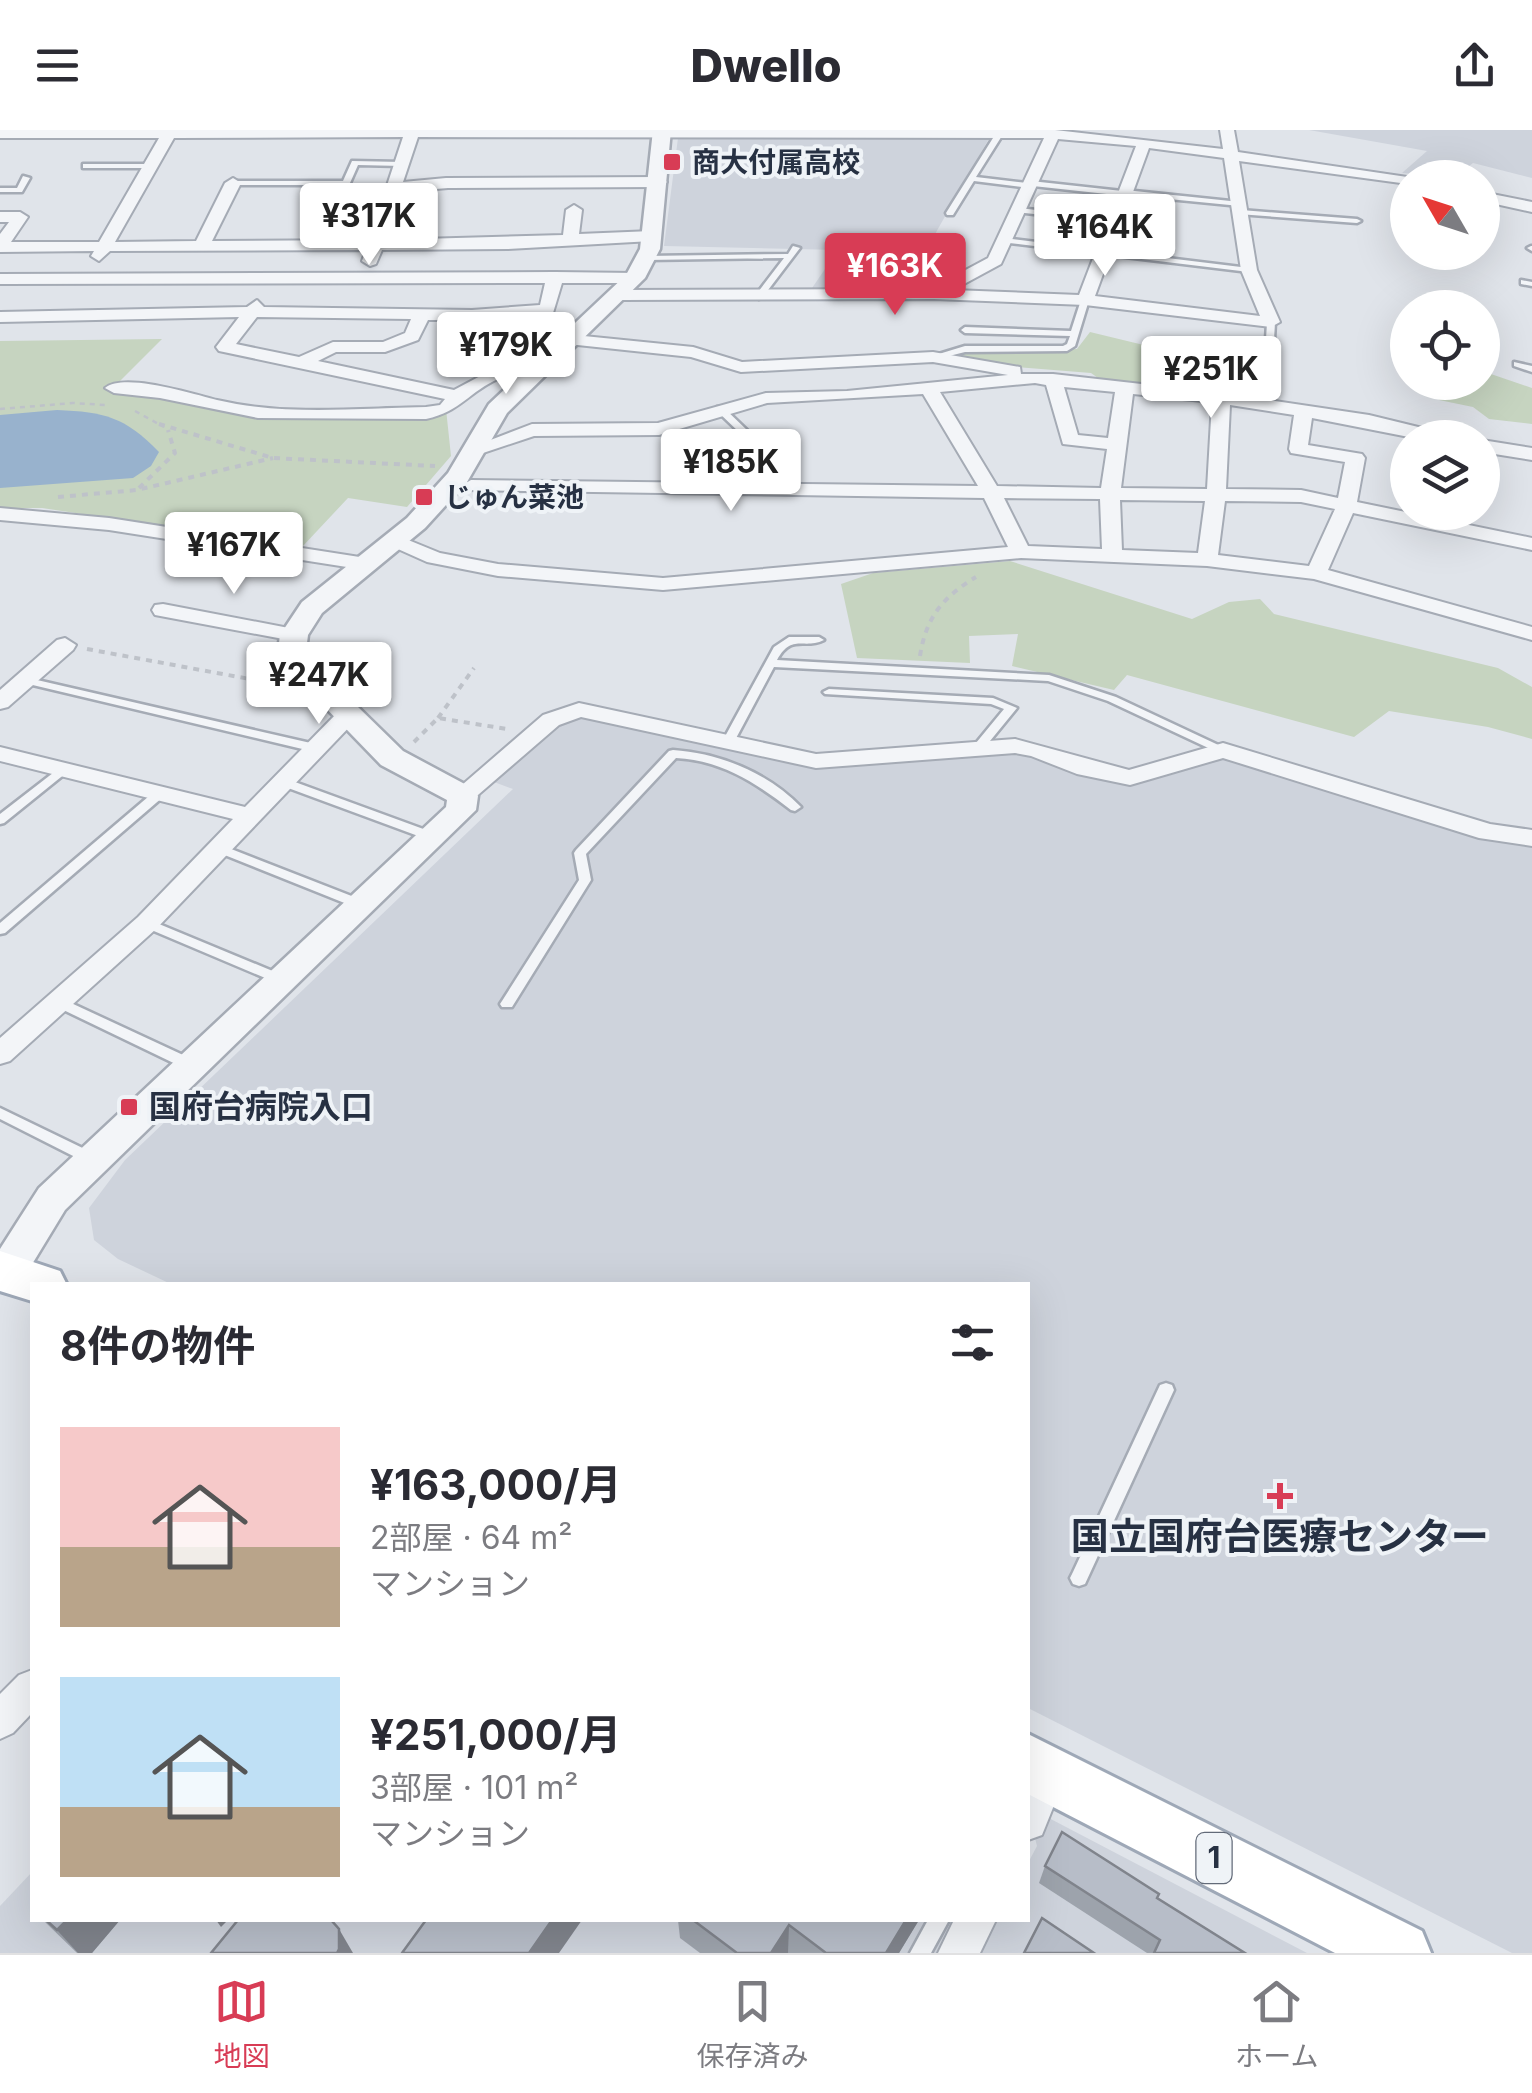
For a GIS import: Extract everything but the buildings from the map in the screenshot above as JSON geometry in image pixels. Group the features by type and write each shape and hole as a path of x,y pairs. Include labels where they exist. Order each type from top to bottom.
{"main road":[{"name":"1","path":"1034,1786 1400,1953"}],"street":[{"path":"1227,130 1234,154 1249,270 1272,322"},
{"path":"85,278 170,132"},
{"path":"365,277 412,132"},
{"path":"468,468 497,409 574,340 639,267 659,182 662,132"},
{"path":"0,134 1108,134 1390,177"},
{"path":"933,294 994,261 1054,134"},
{"path":"1085,300 1144,142"},
{"path":"394,187 436,187 446,182 659,182"},
{"path":"202,244 233,183"},
{"path":"1500,200 1532,207"},
{"path":"570,238 574,210"},
{"path":"0,217 20,216 0,247"},
{"path":"0,247 508,244 570,238 639,267 760,296 933,294 1085,300 1272,322"},
{"path":"0,279 555,277 639,267"},
{"path":"280,277 225,347 456,396"},
{"path":"0,317 350,312 504,317 546,309 555,277"},
{"path":"299,364 333,347 385,347 412,336 422,317"},
{"path":"574,340 693,352 741,367 933,356 1004,367 1044,378 1221,398 1390,428"},
{"path":"111,396 162,390 235,409 281,414 426,412 446,408 456,396 528,362 551,360"},
{"path":"295,647 312,608 396,541 468,468 532,430 659,428 766,398 1044,378"},
{"path":"1044,378 1070,440 1117,444"},
{"path":"1112,554 1110,494 1125,386"},
{"path":"930,389 991,492 1020,552"},
{"path":"1207,560 1216,495 1221,398"},
{"path":"1304,411 1298,449 1355,458 1347,504 1316,573"},
{"path":"1500,449 1532,454"},
{"path":"468,468 761,489 1300,496 1532,544"},
{"path":"0,514 128,526 366,564"},
{"path":"396,541 434,558 498,570 663,584 1020,552 1207,560 1316,573 1532,634"},
{"path":"163,610 295,647 348,715 392,758 464,796"},
{"path":"10,689 65,645"},
{"path":"26,1279 44,1208 461,810 464,796 551,720 579,710 816,761 977,749 1036,749 1084,769 1130,778 1223,750 1488,832 1532,838"},
{"path":"3,1046 147,923 348,715"},
{"path":"0,754 252,816"},
{"path":"0,1720 30,1690"},
{"path":"958,1953 975,1922"}],"lane":[{"path":"950,212 1001,132"},
{"path":"233,183 346,183 355,164 402,164"},
{"path":"86,166 150,166"},
{"path":"0,190 20,190 26,178"},
{"path":"970,178 1357,221"},
{"path":"1019,210 1114,221"},
{"path":"1004,240 1249,270"},
{"path":"760,296 796,248"},
{"path":"639,267 789,256"},
{"path":"933,356 965,349 1072,346 1085,300"},
{"path":"1269,358 1272,322"},
{"path":"965,330 1075,334"},
{"path":"1518,364 1532,369"},
{"path":"720,410 744,432 761,489"},
{"path":"728,742 769,663 790,640 818,640"},
{"path":"769,663 1049,678 1112,699 1223,750"},
{"path":"10,689 314,748"},
{"path":"829,692 993,701 1011,708 977,749"},
{"path":"507,1004 584,880 580,853 673,754 698,754 758,778 795,806"},
{"path":"0,820 62,770"},
{"path":"284,782 433,837"},
{"path":"0,930 159,794"},
{"path":"221,848 362,905"},
{"path":"147,923 282,980"},
{"path":"56,1002 192,1065"},
{"path":"0,1113 92,1159"},
{"path":"1079,1578 1166,1390"},
{"path":"920,1953 938,1922"}],"path":[{"path":"0,409 111,396"},
{"path":"127,407 168,429 274,458 468,468"},
{"path":"137,490 175,453 168,429"},
{"path":"53,498 137,490 274,458"},
{"path":"918,669 922,630 932,611 955,590 983,573 986,556"},
{"path":"65,645 255,680 295,647"},
{"path":"392,758 406,750 438,718 474,668"},
{"path":"438,718 535,734"}],"shaded area":[{"path":"1309,130 1532,130 1532,178 1500,170 1500,160 1417,160 1427,151"},
{"path":"991,135 904,289 810,291 838,250 664,246 678,138"},
{"name":"国立国府台医療センター","path":"589,717 816,766 1013,751 1120,783 1137,783 1223,754 1532,843 1532,1953 1512,1953 1030,1709 1030,1282 167,1282 118,1259 94,1240 89,1208 125,1160 513,789 494,782 550,727 568,719"},
{"path":"1045,1816 1307,1953 967,1953 994,1922 1030,1922 1030,1859 1037,1846 1034,1834"},
{"path":"30,1874 30,1922 962,1922 944,1953 0,1953 0,1906"}],"green space":[{"path":"1090,332 1156,348 1259,364 1224,392 1098,378 1091,373 1015,367 992,371 951,365 956,354 1077,349"},
{"path":"162,339 115,386 235,409 426,413 446,409 451,456 407,507 348,498 302,547 42,508 0,508 0,341"},
{"path":"1500,377 1532,388 1532,424 1489,419 1473,407 1439,400 1500,400"},
{"path":"1010,561 1192,619 1229,602 1260,599 1274,614 1498,668 1532,687 1532,739 1488,727 1389,711 1354,737 1127,675 1114,690 1012,666 1018,634 969,636 970,663 857,658 841,584 873,573"}],"water":[{"path":"57,410 113,419 135,431 159,452 151,466 133,478 0,488 0,415"}],"place":[{"name":"商大付属高校","path":"672,162"},
{"name":"じゅん菜池","path":"424,497"},
{"name":"国府台病院入口","path":"129,1107"},
{"name":"国立国府台医療センター","path":"1280,1496"}]}
